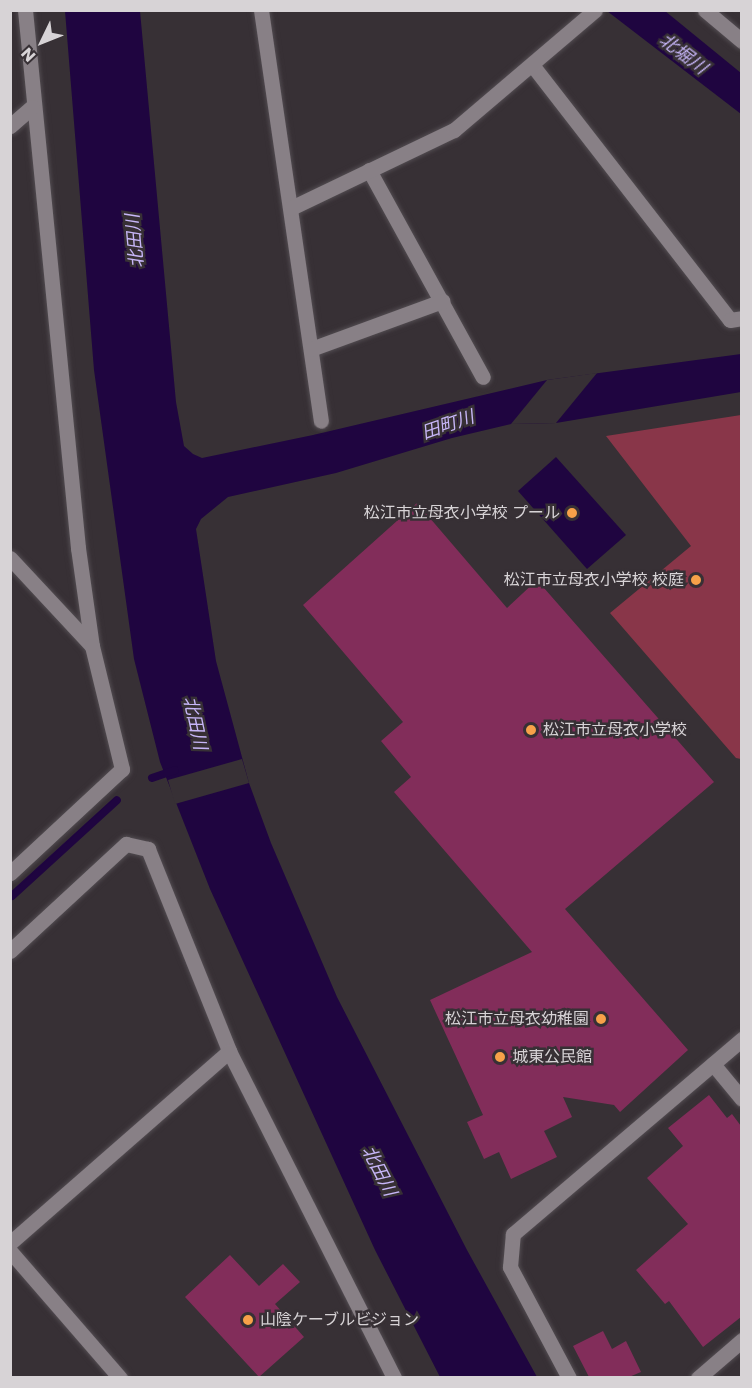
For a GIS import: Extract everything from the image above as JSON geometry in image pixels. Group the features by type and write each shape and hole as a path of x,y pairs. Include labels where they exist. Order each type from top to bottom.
{"street":[{"path":"10,873 122,769 92,646 78,549 32,107 25,10"},
{"path":"261,10 321,421"},
{"path":"291,208 454,130 533,66 595,10"},
{"path":"705,10 741,41"},
{"path":"533,66 730,320 741,318"},
{"path":"10,126 32,107"},
{"path":"369,170 483,377"},
{"path":"311,349 442,301"},
{"path":"10,558 92,646"},
{"path":"10,951 126,844 148,849 229,1051 394,1377"},
{"path":"569,1377 510,1268 513,1234 741,1039"},
{"path":"10,1244 229,1051"},
{"path":"713,1064 741,1098"},
{"path":"10,1251 120,1377"},
{"path":"698,1377 741,1340"}],"shaded area":[{"name":"松江市立母衣小学校 校庭","path":"742,415 741,759 736,758 610,613 691,546 606,436"}],"water":[{"path":"65,11 140,11 176,402 184,446 193,454 202,458 313,435 547,380 741,354 741,392 556,423 511,424 452,438 336,473 228,497 201,519 196,529 216,661 249,783 271,843 337,997 467,1250 537,1377 440,1377 375,1250 210,889 160,762 134,659 94,370"},
{"name":"北堀川","path":"607,11 665,11 741,73 741,114"},
{"name":"松江市立母衣小学校 プール","path":"556,457 626,535 587,569 518,491"}],"pier":[{"path":"597,373 556,423 511,424 547,380"},
{"path":"242,759 249,783 175,804 168,780"}],"building":[{"name":"松江市立母衣小学校","path":"417,503 507,608 537,580 714,782 565,909 688,1050 620,1112 614,1105 563,1097 572,1117 544,1131 557,1157 511,1179 499,1152 484,1159 467,1122 483,1115 430,1000 532,952 394,792 411,777 381,741 403,722 303,605"},
{"path":"709,1095 727,1118 732,1114 741,1126 741,1317 703,1347 669,1301 665,1304 636,1270 688,1224 647,1178 683,1146 668,1128"},
{"name":"山陰ケーブルビジョン","path":"230,1255 259,1286 283,1264 300,1282 275,1304 304,1337 259,1377 185,1297"},
{"path":"603,1331 612,1349 626,1341 641,1372 629,1377 589,1377 573,1346"}],"waterway":[{"path":"152,778 175,770"},
{"path":"12,896 117,800"}],"place":[{"name":"松江市立母衣小学校 プール","path":"572,513"},
{"name":"松江市立母衣小学校 校庭","path":"696,580"},
{"name":"松江市立母衣小学校","path":"531,730"},
{"name":"松江市立母衣幼稚園","path":"601,1019"},
{"name":"城東公民館","path":"500,1057"},
{"name":"山陰ケーブルビジョン","path":"248,1320"}],"water label":[{"name":"北田川","path":"135,241"},
{"name":"田町川","path":"448,425"},
{"name":"北田川","path":"195,723"},
{"name":"北田川","path":"379,1171"}]}
